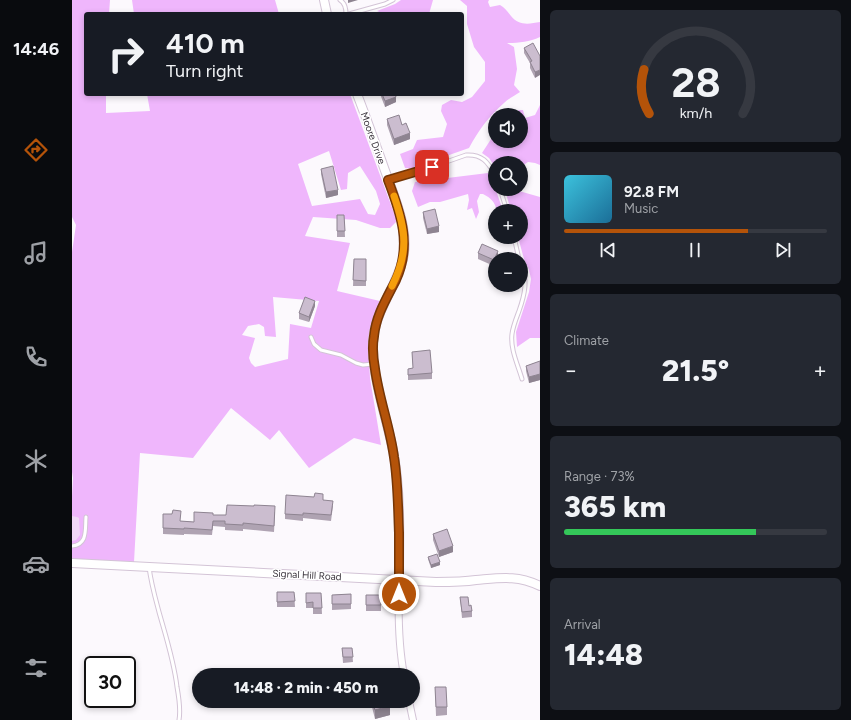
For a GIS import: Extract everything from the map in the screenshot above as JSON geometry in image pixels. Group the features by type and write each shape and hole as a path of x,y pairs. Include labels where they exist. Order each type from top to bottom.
{"main road":[{"path":"325,0 328,12"},
{"name":"Moore Drive","path":"358,96 388,180 402,222 404,233 403,257 400,268 380,313 373,337 374,364 378,389 390,437 396,470 399,580"},
{"name":"Signal Hill Road","path":"72,563 447,582 509,578 522,579 540,586"}],"street":[{"path":"399,580 398,620 403,668"},
{"path":"410,708 413,720"}],"lane":[{"path":"340,0 343,1 347,12"},
{"path":"355,12 385,4 394,0"},
{"path":"388,180 418,172 466,155 477,156 483,159 488,164"},
{"path":"522,379 514,351 512,336 513,327 524,292"},
{"path":"311,337 314,344 321,350 341,355 356,363 368,365 374,364"},
{"path":"72,546 79,545 83,541 85,535 86,517"},
{"path":"150,567 150,578 153,591 177,682 180,706 179,720"}],"shaded area":[{"path":"72,0 110,0 109,12 84,12 84,96 106,96 106,113 150,111 147,96 351,96 397,221 390,228 380,228 356,220 313,217 305,236 350,243 337,291 380,301 370,329 368,343 370,378 381,445 354,438 309,468 279,430 270,440 231,408 193,458 140,453 134,562 72,559 72,252 76,225 72,217","holes":["329,151 341,190 347,189 348,173 360,166 376,191 380,204 375,215 368,214 360,199 312,206 298,164","273,297 319,301 311,328 290,324 288,359 255,367 251,363 249,358 255,338 242,335 248,326 259,324 264,327 265,336 276,337"]},
{"path":"132,0 275,0 278,12 134,12"},
{"path":"401,0 433,0 430,12 377,11"},
{"path":"460,0 489,0 488,2 490,7 500,5 505,8 514,19 521,23 528,24 540,22 540,37 524,42 507,43 514,47 517,69 514,85 520,92 499,108 488,108 488,119 469,148 413,169 405,168 400,154 413,149 417,140 443,137 447,124 441,111 442,105 451,100 462,102 472,97 485,81 485,62 474,47 467,24 467,6"},
{"path":"540,105 540,165 528,162 528,156 488,156 488,157 482,153 488,144 488,148 528,148 528,117 535,115"},
{"path":"488,173 488,196 498,196 501,204 494,204 491,199 483,194 480,194 477,201 479,212 476,219 472,208 467,210 469,200 468,194 440,202 430,202 418,207 412,191 415,182"},
{"path":"528,194 540,197 540,338 530,338 517,347 516,332 529,292 531,279 528,268 528,252 522,252 520,244 528,244 528,204 509,204 507,197 528,196"},
{"path":"72,516 79,518 80,535 76,540 72,541"}],"building":[{"path":"533,43 540,56 540,70 535,72 530,62 532,61 524,48"},
{"path":"383,96 396,96 396,97 385,101"},
{"path":"399,115 402,125 406,123 410,133 394,139 387,119"},
{"path":"333,166 338,190 326,192 321,169"},
{"path":"435,209 439,226 427,229 423,212"},
{"path":"337,215 344,215 345,231 337,231"},
{"path":"482,244 498,251 488,252 488,257 478,253"},
{"path":"354,259 366,259 366,281 353,280"},
{"path":"305,297 315,301 309,317 299,313"},
{"path":"430,350 432,373 408,375 408,369 413,368 412,352"},
{"path":"540,361 540,374 529,377 526,366"},
{"path":"315,493 323,494 323,500 333,501 331,515 303,513 303,515 285,514 286,495 314,497"},
{"path":"227,505 275,506 274,526 243,523 243,525 225,524 225,521 213,521 212,530 163,528 163,514 172,514 173,510 181,511 180,521 194,522 194,512 213,513 213,515 226,515"},
{"path":"447,529 453,546 439,551 433,534"},
{"path":"437,554 440,562 431,565 428,557"},
{"path":"277,592 294,592 295,601 277,602"},
{"path":"306,593 321,593 322,608 313,608 313,602 306,603"},
{"path":"351,594 351,604 332,604 332,595"},
{"path":"366,595 381,595 381,605 366,605"},
{"path":"460,597 468,597 469,606 471,605 472,611 462,612"},
{"path":"342,648 352,648 353,657 343,657"},
{"path":"435,687 446,687 447,707 436,707"}],"slow traffic":[{"path":"392,286 400,268 404,245 402,222 394,196"}],"route":[{"path":"399,594 398,500 396,470 390,437 378,389 374,364 373,337 380,313 397,277 403,257 404,233 402,222 388,180 432,167"}]}
